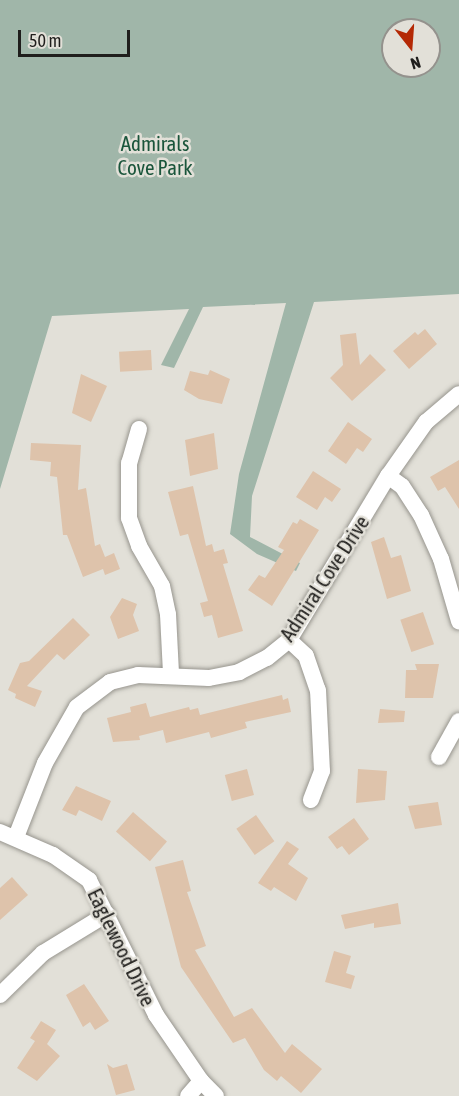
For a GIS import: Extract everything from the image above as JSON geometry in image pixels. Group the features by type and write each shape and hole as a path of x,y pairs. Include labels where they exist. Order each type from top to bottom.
{"street":[{"name":"Admiral Cove Drive","path":"8,835 77,707 110,682 138,675 171,674 208,678 239,672 267,658 289,640 388,476 426,422 459,394"},
{"path":"139,429 129,463 129,518 139,546 162,586 168,614 171,674"},
{"path":"388,476 402,486 421,515 441,559 459,621"},
{"path":"289,640 306,656 318,690 322,771 311,800"},
{"path":"439,757 459,721"},
{"name":"Eaglewood Drive","path":"8,835 53,855 89,880 107,914 122,951 156,1015 201,1082 216,1096"},
{"path":"0,995 44,954 107,914"},
{"path":"188,1096 201,1082"}],"green space":[{"name":"Admirals Cove Park","path":"0,0 459,0 459,294 314,302 252,496 250,537 300,563 296,571 257,554 230,534 239,474 286,303 203,307 174,368 161,365 189,309 52,316 0,489"}],"building":[{"path":"425,329 437,344 409,369 393,351 415,332 418,335"},
{"path":"356,333 360,365 370,354 386,370 352,401 330,378 343,365 340,335"},
{"path":"151,350 152,370 120,372 119,352"},
{"path":"210,370 230,379 222,404 199,399 184,390 190,371 208,375"},
{"path":"81,374 107,386 91,422 72,413"},
{"path":"348,422 372,439 363,452 357,448 346,464 328,451"},
{"path":"214,433 218,469 190,476 185,440"},
{"path":"31,443 81,445 78,490 86,488 95,546 100,544 105,557 114,553 120,569 105,575 103,569 83,577 67,535 63,535 57,477 50,476 51,462 30,460"},
{"path":"459,460 459,509 445,487 438,491 430,477"},
{"path":"313,471 341,489 332,502 325,497 317,510 296,497"},
{"path":"193,486 206,546 212,544 214,552 224,549 228,563 223,564 243,631 218,638 212,615 204,617 200,603 208,601 188,534 180,536 168,492"},
{"path":"300,519 319,530 272,606 248,590 259,575 265,578 284,550 278,547 293,522 297,524"},
{"path":"384,537 391,558 401,555 411,591 387,599 371,542"},
{"path":"122,598 137,604 133,615 139,631 118,639 110,617"},
{"path":"423,612 434,644 411,652 400,620"},
{"path":"73,618 90,635 64,660 57,654 27,686 42,691 35,707 15,698 16,694 8,690 20,663 29,661"},
{"path":"415,664 439,664 433,698 405,698 406,670 417,670"},
{"path":"282,695 283,700 288,698 291,712 245,722 247,728 211,738 209,732 166,743 163,730 139,736 140,740 113,742 107,718 131,712 130,707 146,703 150,717 189,707 190,710 198,708 200,715"},
{"path":"380,709 405,711 404,722 378,723"},
{"path":"247,769 254,795 232,801 225,775"},
{"path":"358,769 387,771 385,800 356,803"},
{"path":"76,786 111,801 102,821 79,810 76,816 62,810"},
{"path":"438,802 442,825 415,829 408,806"},
{"path":"133,812 167,842 150,861 116,832"},
{"path":"256,815 274,841 255,855 236,829"},
{"path":"354,818 369,839 349,855 342,846 337,849 328,837"},
{"path":"287,841 299,849 288,864 308,878 296,901 274,887 271,891 258,883"},
{"path":"183,860 191,891 187,892 206,946 195,950 234,1017 252,1008 285,1053 292,1044 322,1069 301,1093 281,1076 277,1081 264,1070 245,1038 233,1043 181,967 155,867"},
{"path":"12,877 28,895 0,920 0,888"},
{"path":"398,903 401,924 374,928 374,923 345,929 341,915"},
{"path":"334,951 351,956 346,973 355,976 351,989 325,982"},
{"path":"84,984 109,1021 95,1030 90,1022 83,1027 66,995"},
{"path":"41,1021 56,1030 47,1044 60,1056 37,1081 17,1068 35,1041 30,1038"},
{"path":"107,1064 113,1068 127,1064 135,1090 116,1095"}]}
